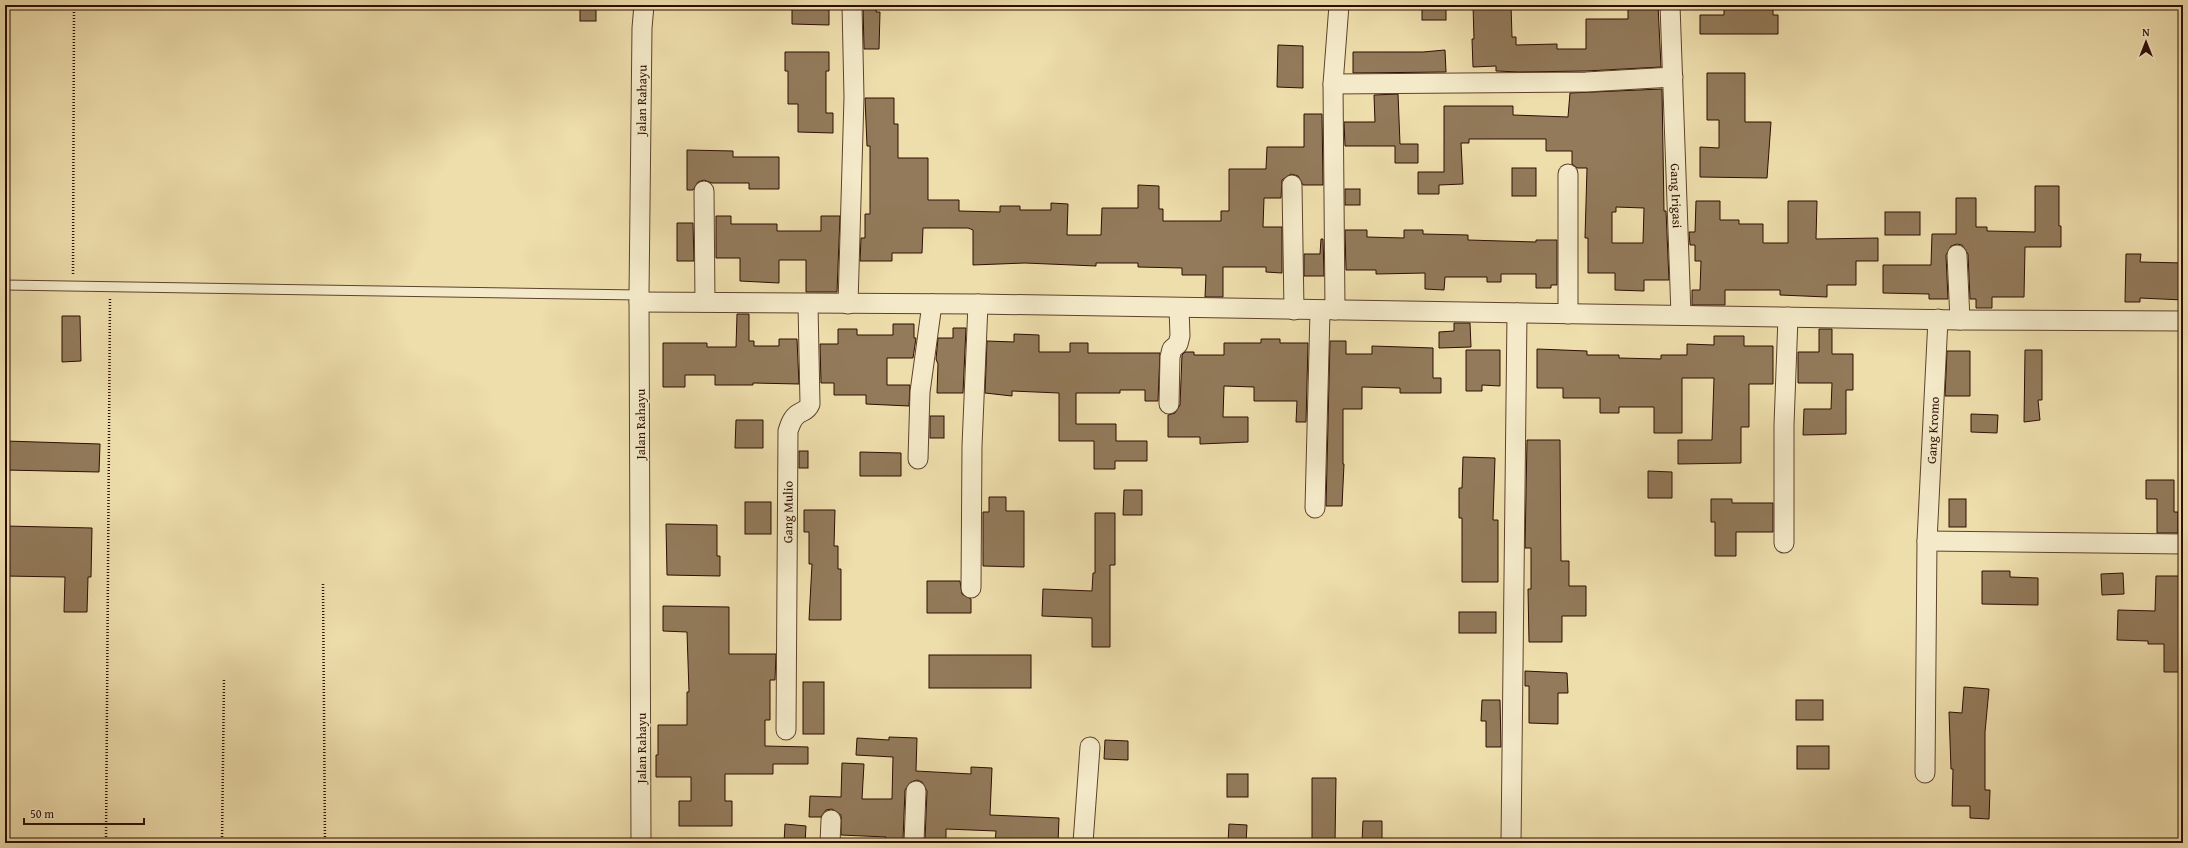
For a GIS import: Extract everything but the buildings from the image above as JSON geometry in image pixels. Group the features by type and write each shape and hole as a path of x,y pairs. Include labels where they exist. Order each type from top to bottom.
{"street":[{"name":"Jalan Rahayu","path":"641,843 639,298 642,28 644,5"},
{"path":"848,304 854,97 852,5"},
{"path":"1315,508 1327,310 1333,84 1339,5"},
{"name":"Gang Irigasi","path":"1670,5 1681,315"},
{"path":"1333,84 1586,82 1673,76"},
{"path":"1568,174 1568,314"},
{"path":"1292,185 1294,310"},
{"path":"704,191 705,302"},
{"path":"1957,255 1960,320"},
{"path":"639,298 705,302 808,304 978,304 1960,320 2183,321"},
{"name":"Gang Mulio","path":"786,730 788,430 792,419 798,414 807,410 810,404 808,304"},
{"path":"918,459 920,392 932,304"},
{"path":"971,588 972,446 978,304"},
{"path":"1169,404 1170,357 1172,349 1178,344 1180,336 1179,308"},
{"path":"1511,843 1517,313"},
{"path":"1784,543 1784,426 1788,317"},
{"name":"Gang Kromo","path":"1925,773 1927,541 1938,319"},
{"path":"1927,541 2183,544"},
{"path":"1083,843 1090,747"},
{"path":"914,843 916,791"},
{"path":"830,843 831,820"}],"lane":[{"path":"5,285 639,298"}],"path":[{"path":"72,286 74,252 74,5"},
{"path":"106,843 110,286"},
{"path":"323,584 325,843"},
{"path":"222,843 224,679"}]}
